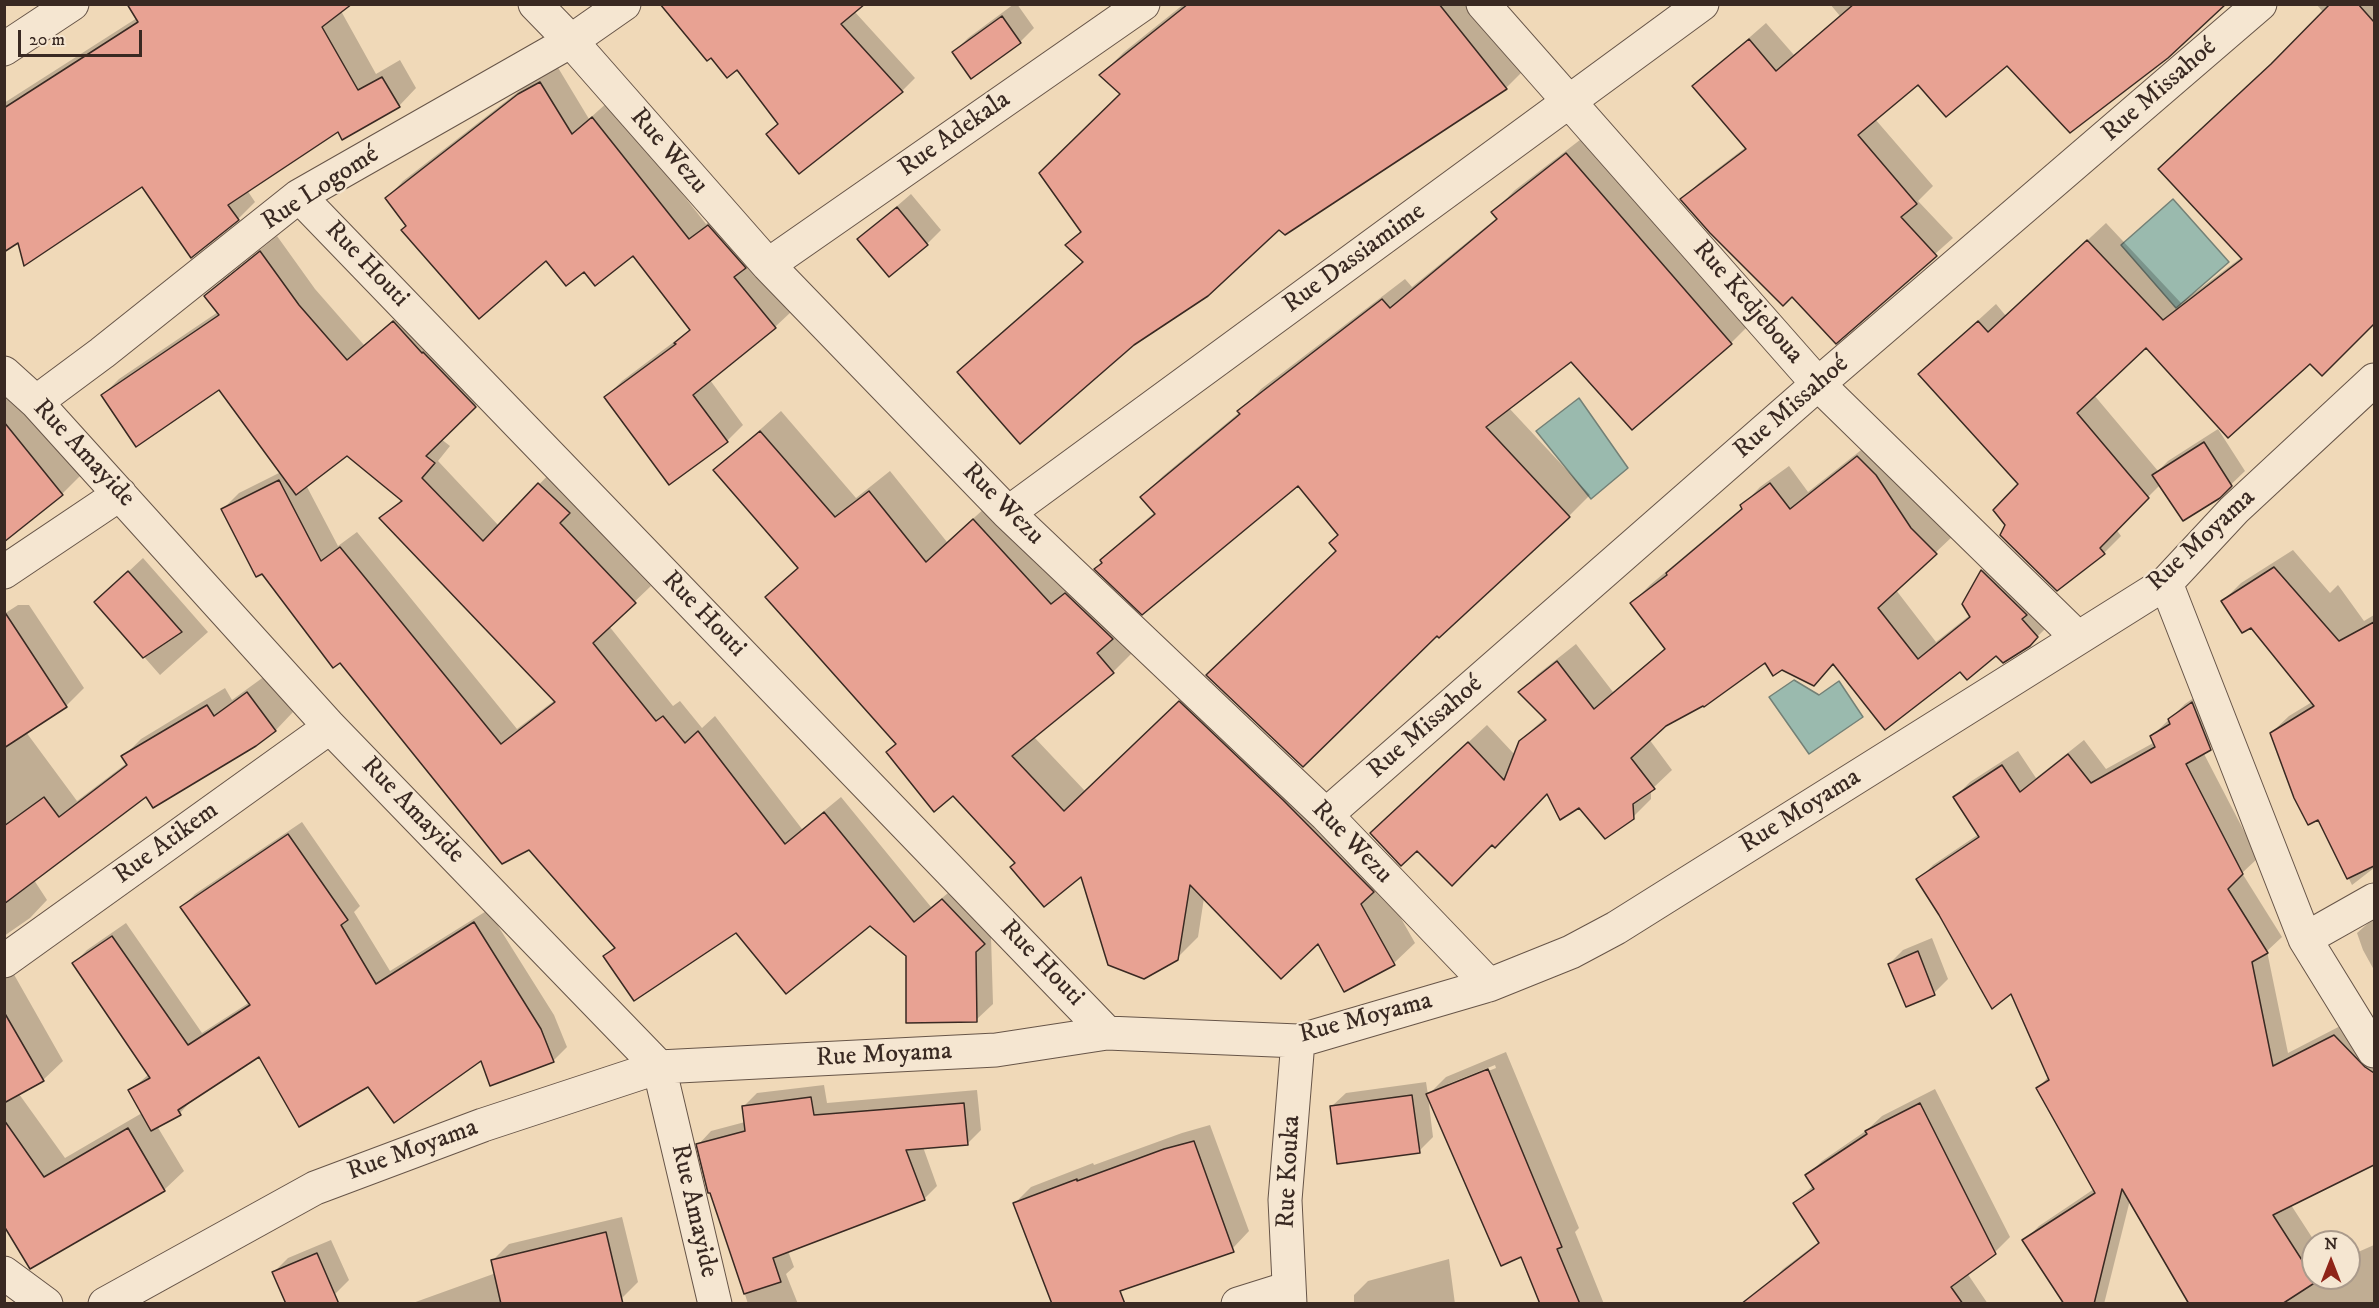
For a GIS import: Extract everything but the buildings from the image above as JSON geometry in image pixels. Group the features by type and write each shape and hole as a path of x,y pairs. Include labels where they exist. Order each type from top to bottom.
{"street":[{"path":"4,49 72,4"},
{"name":"Rue Wezu","path":"535,4 571,41 768,265 1008,513 1326,815 1489,985"},
{"name":"Rue Logomé","path":"36,402 102,353 299,196 571,41 624,4"},
{"name":"Rue Adekala","path":"768,265 1143,4"},
{"name":"Rue Kedjeboua","path":"1483,4 1818,384 2077,637"},
{"name":"Rue Dassiamime","path":"1008,513 1702,4"},
{"name":"Rue Missahoé","path":"1326,815 1818,384 2260,4"},
{"name":"Rue Houti","path":"299,196 1107,1033"},
{"name":"Rue Amayide","path":"4,373 36,402 330,727 658,1067 715,1304"},
{"name":"Rue Moyama","path":"105,1304 315,1188 483,1125 658,1067 996,1050 1107,1033 1298,1041 1489,985 1571,952 1616,928 2166,583 2234,510 2374,380"},
{"path":"4,572 120,494"},
{"path":"2166,583 2305,939 2374,1051"},
{"name":"Rue Atikem","path":"4,961 330,727"},
{"path":"2305,939 2374,900"},
{"name":"Rue Kouka","path":"1289,1296 1285,1200 1298,1041"},
{"path":"4,1273 46,1304"},
{"path":"1238,1304 1289,1296"}],"shaded area":[{"path":"2173,199 2229,262 2176,308 2121,245"},
{"path":"1579,398 1628,468 1591,499 1536,431"},
{"path":"1794,680 1819,695 1839,681 1863,717 1809,754 1769,697"}]}
